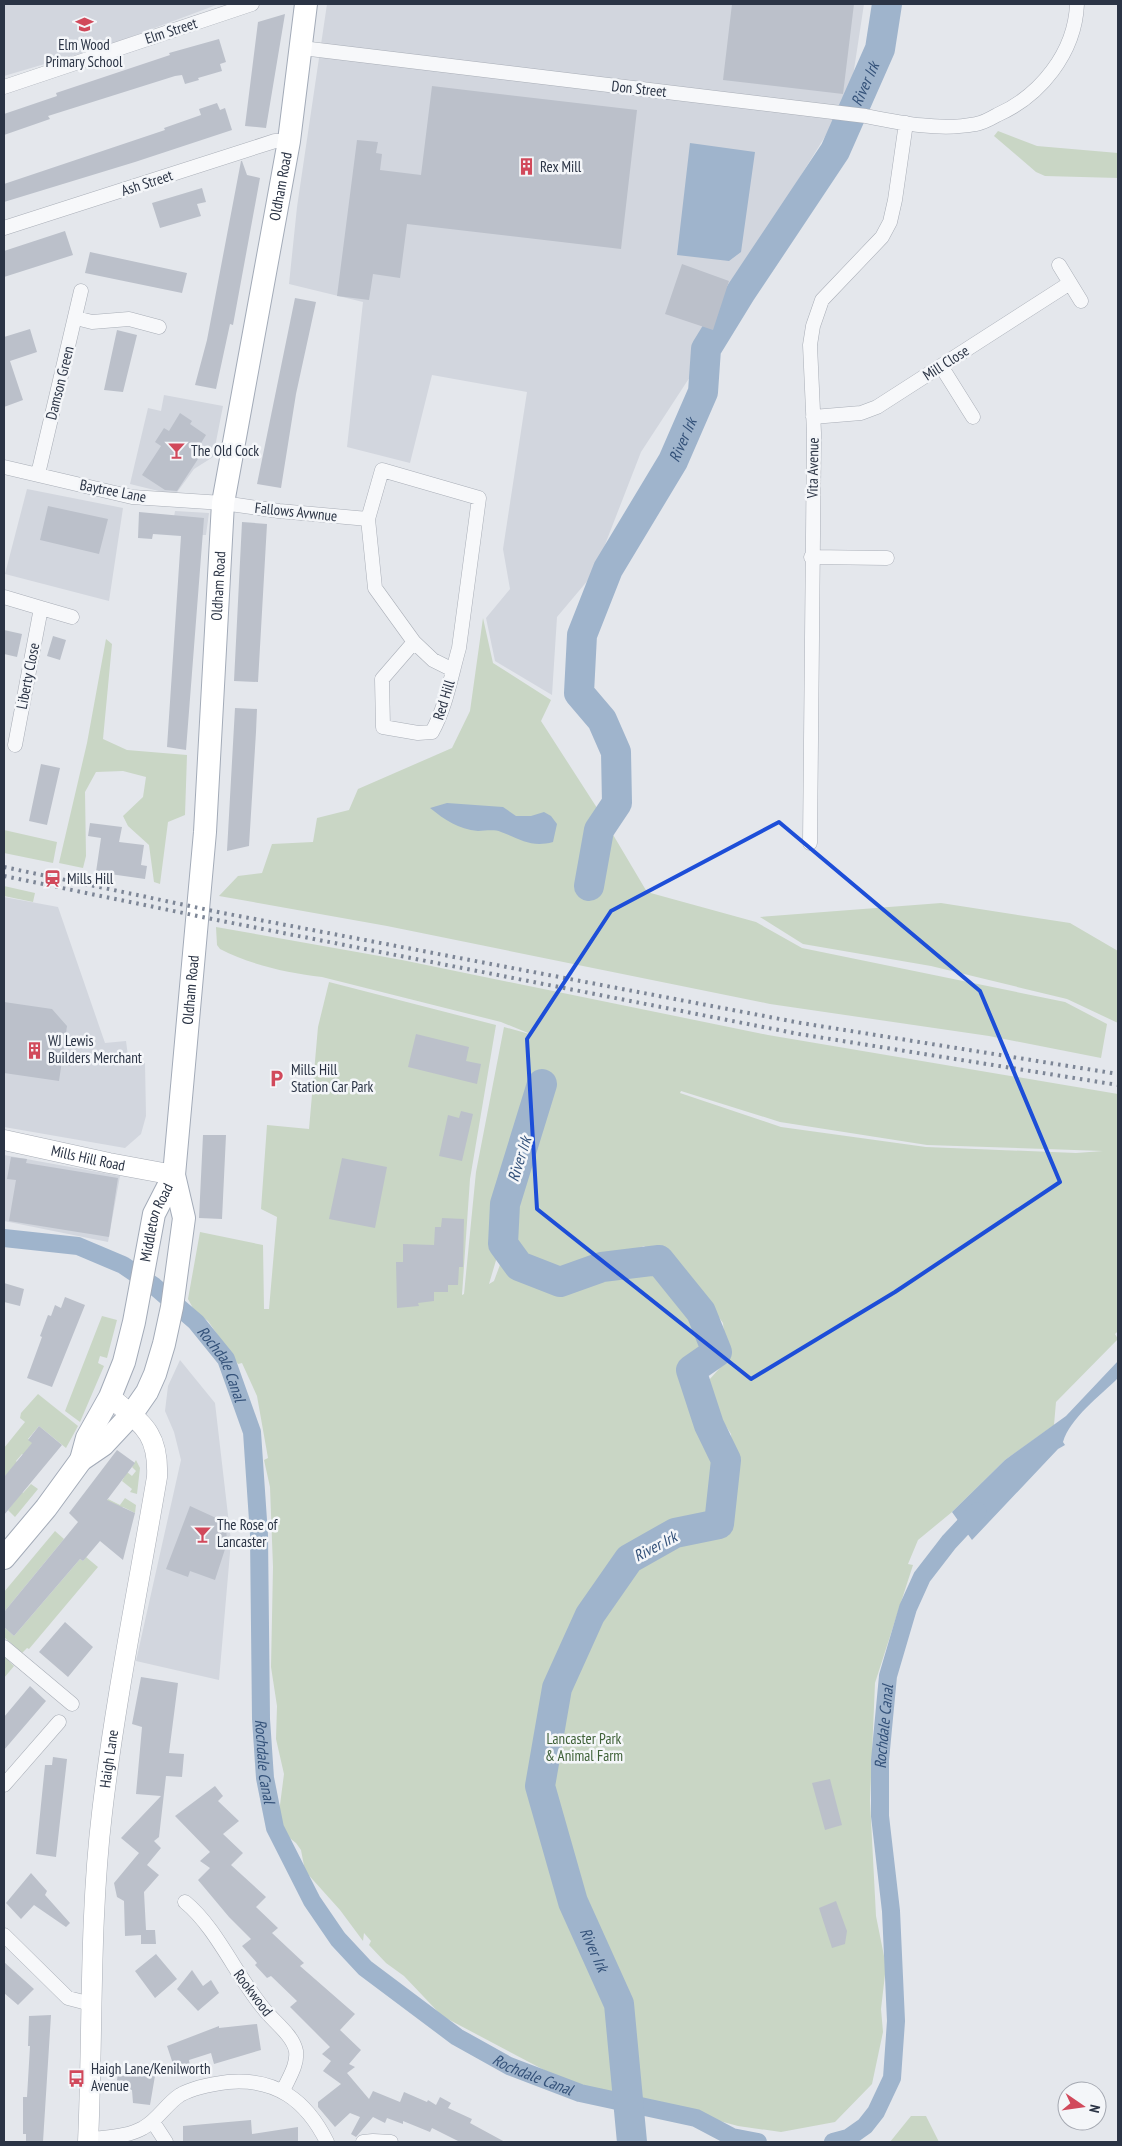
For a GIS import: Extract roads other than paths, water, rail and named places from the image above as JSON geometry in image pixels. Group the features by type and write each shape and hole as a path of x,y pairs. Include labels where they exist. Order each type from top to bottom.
{"main road":[{"name":"Oldham Road","path":"174,1175 205,832 223,503 289,141 306,4"},
{"name":"Mills Hill Road","path":"4,1140 174,1175"},
{"name":"Middleton Road","path":"81,1460 87,1438 110,1397 124,1362 134,1322 154,1214 174,1175"},
{"name":"Middleton Road","path":"4,1558 46,1508 81,1460 103,1445 131,1415 147,1392 164,1344 184,1218 174,1175"},
{"name":"Haigh Lane","path":"88,2141 96,1874 102,1813 116,1717 158,1477 158,1457 153,1442 144,1427 110,1397"}],"street":[{"name":"Elm Street","path":"4,86 252,4"},
{"name":"Don Street","path":"302,48 818,110 906,123 956,126 976,124 1014,108 1038,87 1059,62 1068,45 1076,4"},
{"name":"Vita Avenue","path":"810,842 813,418 810,345 816,313 822,300 886,231 895,200 906,123"},
{"name":"Ash Street","path":"4,228 276,141 289,141"},
{"path":"1059,265 1081,301"},
{"name":"Mill Close","path":"813,418 853,414 877,407 1070,283"},
{"name":"Damson Green","path":"38,474 81,291"},
{"path":"76,318 92,322 129,319 159,327"},
{"path":"941,366 973,417"},
{"name":"Baytree Lane","path":"4,467 132,498 223,503"},
{"path":"382,470 479,498 458,648 453,670 432,660 414,642 375,588 368,519 382,470"},
{"name":"Fallows Avwnue","path":"223,503 279,511 368,519"},
{"path":"811,557 886,558"},
{"path":"4,597 72,617"},
{"name":"Liberty Close","path":"14,745 41,608"},
{"name":"Red Hill","path":"414,642 382,679 383,727 418,733 432,732 439,720 453,670"},
{"path":"4,1647 72,1704"},
{"path":"4,1785 59,1722"},
{"name":"Rookwood","path":"185,1902 199,1913 237,1973 263,2008 290,2039 296,2051 294,2067 282,2091"},
{"path":"4,1934 68,1998 91,2004"},
{"path":"88,2141 129,2134 153,2122 180,2095 213,2083 236,2082 258,2083 282,2091 302,2105 319,2125 327,2142"},
{"path":"153,2122 166,2142"},
{"path":"363,2142 390,2142"}],"water":[{"path":"690,143 755,152 741,252 729,261 677,255"},
{"path":"447,803 503,807 516,816 531,816 544,812 551,816 557,824 553,842 545,844 532,843 498,831 478,831 458,826 430,808"},
{"path":"1118,1361 1118,1378 1072,1424 1063,1442 1065,1445 1058,1449 972,1540 952,1512 1005,1460 1066,1416"}],"waterway":[{"name":"River Irk","path":"589,886 599,830 617,803 616,752 602,720 579,693 582,635 608,569 673,461 703,392 706,349 741,292 835,151 880,49 887,4"},
{"name":"River Irk","path":"542,1084 505,1204 503,1244 519,1266 560,1282 602,1267 659,1260 701,1312 717,1352 691,1370 709,1425 726,1460 719,1524 675,1533 629,1559 590,1615 557,1688 540,1786 573,1902 619,2004 632,2142"},
{"name":"Rochdale Canal","path":"4,1238 78,1246 123,1265 154,1286 196,1322 226,1359 252,1432 259,1535 261,1719 265,1778 275,1828 312,1901 338,1939 365,1968 457,2037 509,2066 580,2093 696,2118 732,2137 758,2142"},
{"name":"Rochdale Canal","path":"833,2142 848,2138 865,2126 876,2112 892,2078 896,2021 891,1911 880,1816 880,1760 888,1676 908,1608 922,1577 949,1542 978,1511"}],"railway":[{"path":"4,867 223,913 801,1023 1118,1074"},
{"path":"4,876 222,921 799,1034 1118,1085"}],"place":[{"name":"Elm Wood Primary School","path":"84,24"},
{"name":"Rex Mill","path":"526,167"},
{"name":"The Old Cock","path":"177,451"},
{"name":"Mills Hill","path":"53,879"},
{"name":"WJ Lewis Builders Merchant","path":"34,1050"},
{"name":"Mills Hill Station Car Park","path":"277,1079"},
{"name":"The Rose of Lancaster","path":"203,1534"},
{"name":"Haigh Lane/Kenilworth Avenue","path":"77,2078"}],"park label":[{"name":"Lancaster Park & Animal Farm","path":"584,1748"}]}
